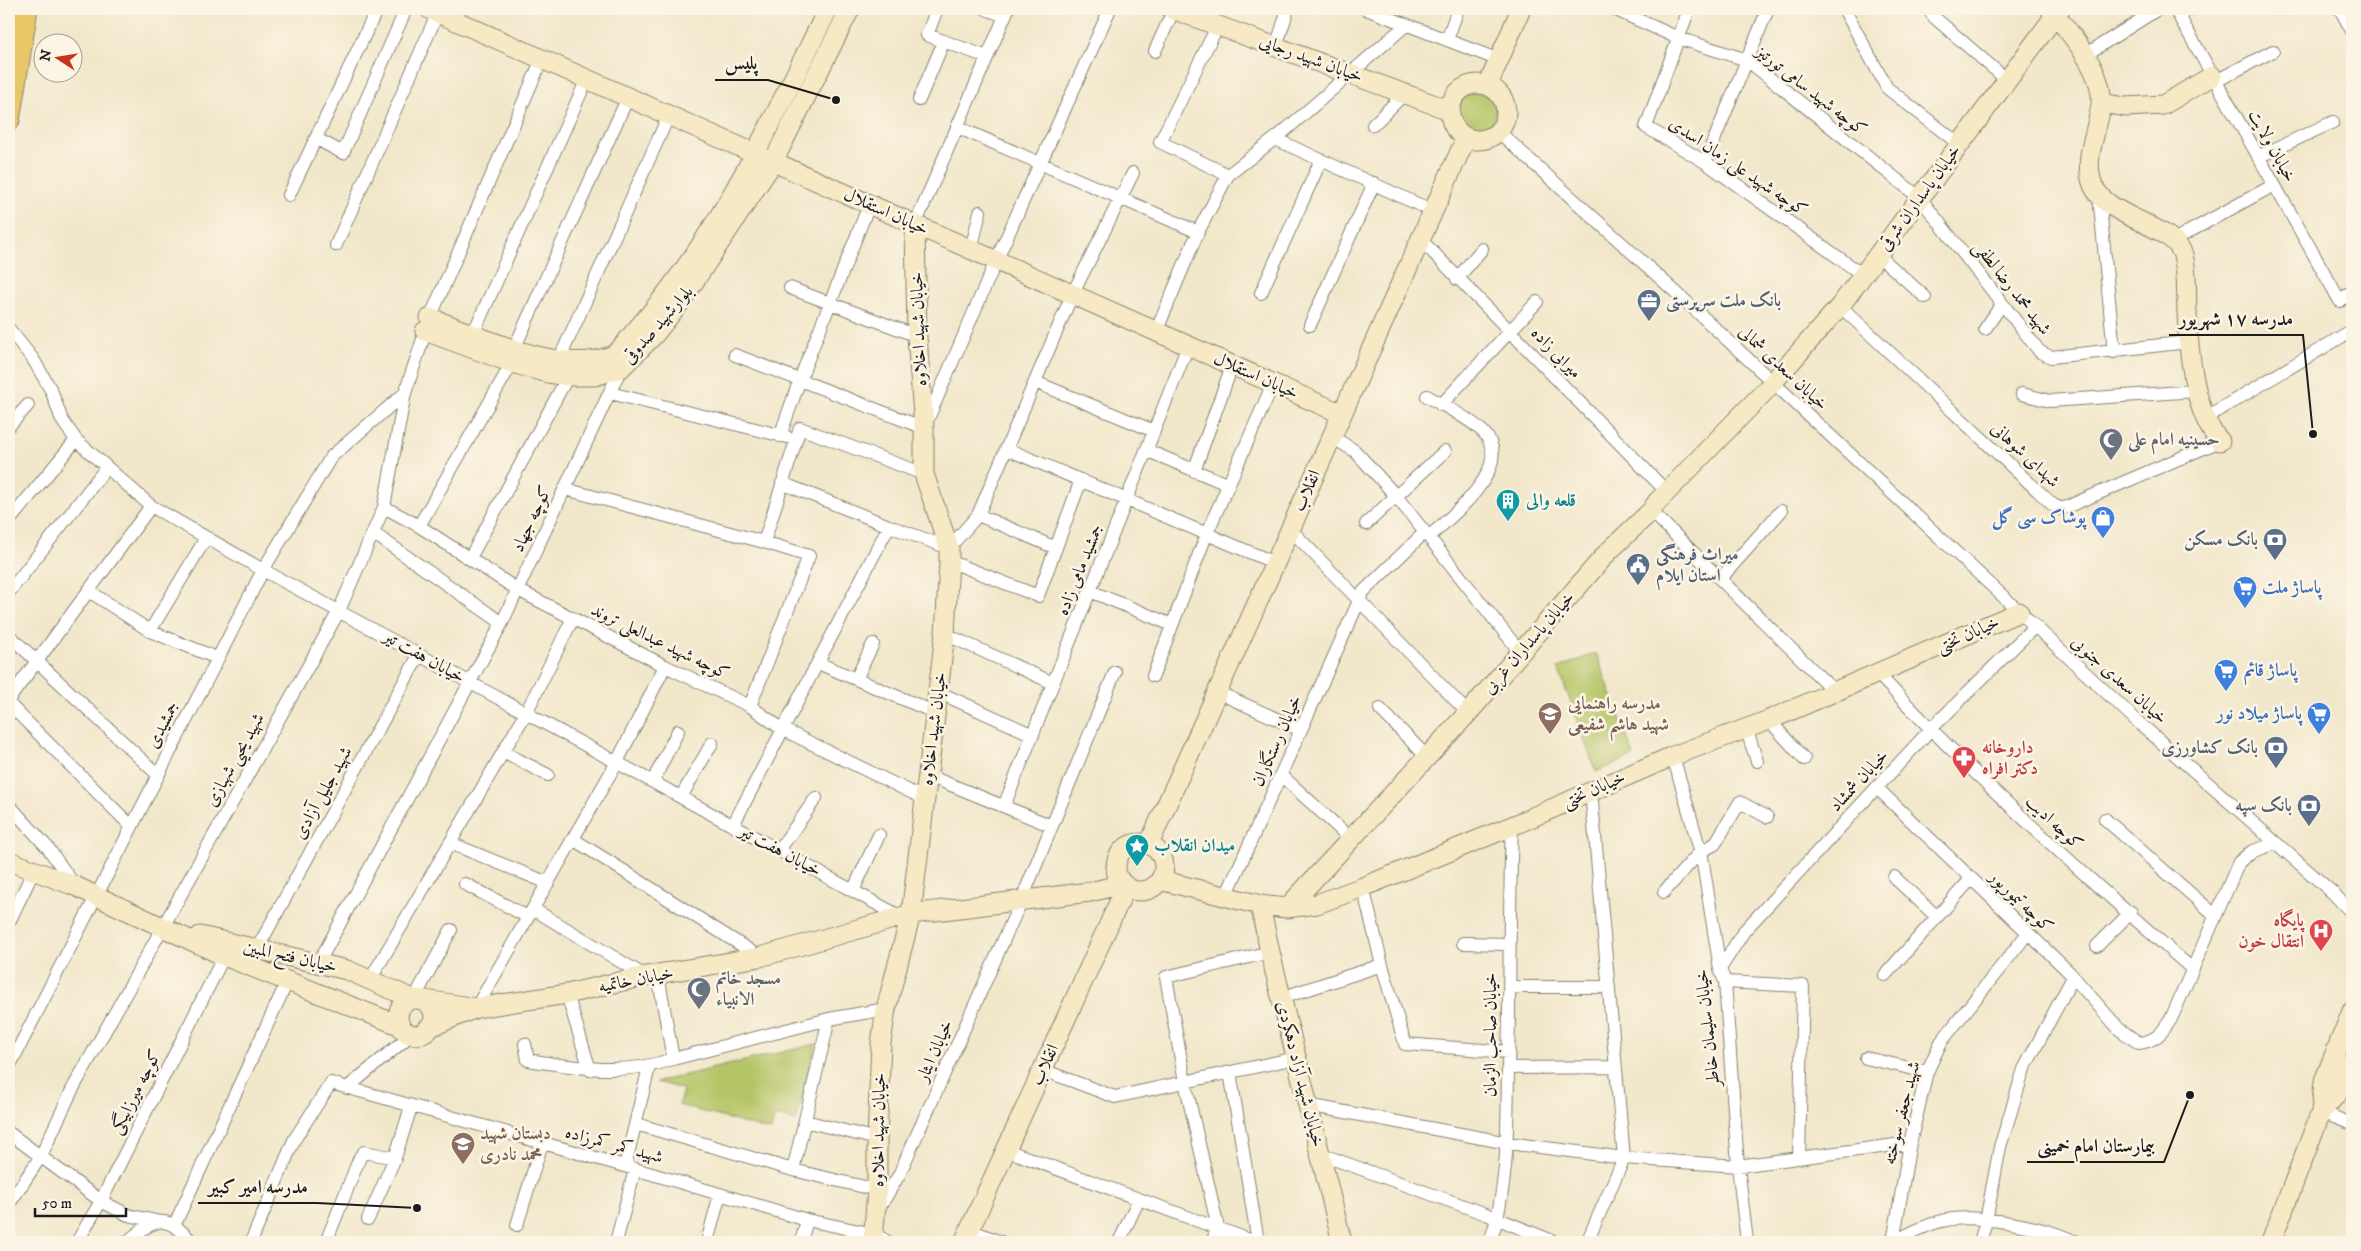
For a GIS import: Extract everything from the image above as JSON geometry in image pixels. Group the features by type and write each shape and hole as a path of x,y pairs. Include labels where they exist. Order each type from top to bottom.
{"main road":[{"path":"9,120 27,9"}],"street":[{"path":"289,195 377,9"},
{"path":"317,139 343,153 406,9"},
{"name":"بلوارشهید صدوقی","path":"617,362 705,238 756,154 828,9"},
{"name":"بلوارشهید صدوقی","path":"428,325 513,356 594,376 617,362 654,334 682,300 773,162 850,9"},
{"path":"937,9 927,35 988,57"},
{"path":"915,225 1007,12 986,9"},
{"path":"735,355 924,428 996,261 1110,9"},
{"path":"1155,51 1173,9"},
{"name":"خیابان شهید رجایی","path":"1173,9 1449,110"},
{"path":"1276,47 1288,9"},
{"path":"1366,9 1383,12 1406,25 1499,60"},
{"path":"1447,40 1458,9"},
{"path":"1488,86 1521,9"},
{"name":"کوچه شهید سامی تورتیز","path":"1614,9 1678,38 1747,60 1920,198"},
{"path":"1678,38 1689,9"},
{"path":"1705,162 1768,9"},
{"path":"1844,9 1888,88 1959,144"},
{"path":"1928,9 1935,18 2007,80"},
{"path":"2085,55 2158,9"},
{"path":"2177,12 2191,9"},
{"path":"2340,9 2352,31"},
{"path":"2055,11 2085,55 2099,86 2102,103 2091,148 2090,171 2092,184 2099,195 2112,208 2160,232 2182,252 2187,277 2189,342 2196,391 2205,418 2220,441"},
{"name":"خیابان پاسداران شرقی","path":"1774,382 1840,306 2007,80 2055,11"},
{"path":"336,245 441,12"},
{"name":"خیابان استقلال","path":"441,12 586,79 1342,414"},
{"name":"خیابان ولایت","path":"2177,12 2340,301 2352,291"},
{"path":"1218,25 1160,142 1228,176"},
{"path":"1156,332 1198,232 1228,176 1275,139 1406,25"},
{"name":"کوچه شهید علی زمان اسدی","path":"1678,38 1646,127 1705,162 1863,275"},
{"path":"919,100 944,42"},
{"path":"2102,103 2133,107 2163,105 2214,78 2273,51"},
{"name":"شهید یحیی شهبازی","path":"9,1204 41,1156 72,1090 339,611 384,507 404,393 428,325 542,59"},
{"path":"470,340 586,79"},
{"path":"1478,84 1488,86 1500,96 1506,111 1504,122 1499,132 1483,140 1466,138 1456,131 1451,121 1449,110 1452,100 1459,91 1468,86 1478,84"},
{"path":"1372,125 1405,93"},
{"path":"419,526 513,356 628,97"},
{"path":"470,558 564,368 669,115"},
{"path":"2258,157 2333,122"},
{"path":"957,127 1198,232"},
{"name":"خیابان سعدی شمالی","path":"1499,132 1774,382 2019,612"},
{"name":"انقلاب","path":"1148,844 1466,138"},
{"path":"1275,139 1434,210"},
{"path":"1261,293 1321,160"},
{"path":"949,554 978,516 1072,295 1133,173"},
{"path":"1310,325 1374,183"},
{"path":"2172,241 2274,185"},
{"path":"2099,195 2114,352"},
{"name":"شهید محمد رضا لطفی","path":"1920,198 2040,352 2051,357 2114,352 2189,342"},
{"path":"780,436 800,379 870,204"},
{"path":"971,250 980,212"},
{"name":"خیابان شهید اخلاوه","path":"878,1240 875,1214 881,1051 886,1008 906,915 929,776 945,634 949,554 924,474 924,428 917,336 915,225"},
{"name":"میرابی زاده","path":"1420,239 1667,492"},
{"path":"1458,279 1482,250"},
{"path":"1878,255 1925,297"},
{"path":"790,288 917,336"},
{"path":"1441,405 1537,302"},
{"path":"1985,329 2002,304"},
{"name":"شهدای شوهانی","path":"1840,306 2053,505 2062,509 2220,441"},
{"name":"خیابان هفت تیر","path":"9,329 33,359 51,390 62,420 76,440 151,506 263,570 681,797 853,890 906,915"},
{"path":"2205,418 2351,331"},
{"name":"جمشید مامی زاده","path":"1004,806 1188,346"},
{"name":"کوچه جهاد","path":"319,962 502,623 610,394 617,362"},
{"path":"1194,470 1232,366"},
{"path":"1035,382 1154,431"},
{"name":"خیابان پاسداران غربی","path":"1287,908 1468,713 1607,553 1651,512 1667,492 1774,382"},
{"path":"1153,676 1207,533 1272,384"},
{"path":"2022,394 2050,401 2196,391"},
{"name":"جمشیدی","path":"9,1068 94,896 263,570 331,458 404,393"},
{"path":"610,394 780,436 798,434 924,474"},
{"name":"خیابان رستگاران","path":"1226,896 1363,592 1480,486 1492,464 1492,450 1480,430 1427,396"},
{"path":"9,426 28,405"},
{"path":"764,542 798,434"},
{"path":"1332,437 1355,451 1396,496 1521,653"},
{"path":"9,521 76,440"},
{"path":"1007,449 1275,563"},
{"path":"1146,450 1229,485"},
{"path":"1366,524 1445,451"},
{"path":"9,592 106,467"},
{"path":"782,483 889,526 1038,596 1081,480"},
{"path":"565,489 764,542 809,556 750,706"},
{"path":"9,699 151,506"},
{"name":"کوچه شهید عبدالعلی تروند","path":"384,507 419,526 518,590 665,666 750,706 782,729 925,798"},
{"path":"1721,578 1781,511"},
{"path":"1651,512 1721,578 1835,692"},
{"path":"978,516 1056,548"},
{"path":"733,825 889,526"},
{"path":"1290,529 1468,713"},
{"path":"373,533 502,623"},
{"path":"150,631 206,538"},
{"path":"89,591 150,631 217,658"},
{"path":"1090,592 1172,625"},
{"name":"خیابان سعدی جنوبی","path":"2019,612 2136,721 2333,892 2352,914"},
{"name":"خیابان تختی","path":"1160,880 1260,905 1287,908 1317,904 1363,888 1673,756 1769,720 2019,612"},
{"path":"370,980 526,713 573,618"},
{"name":"خیابان شمشاد","path":"1720,969 1744,931 1930,730 2034,627"},
{"path":"9,634 158,774"},
{"path":"945,634 1053,683"},
{"path":"856,679 873,644"},
{"name":"شهید جلیل آزادی","path":"258,949 419,654"},
{"path":"818,663 936,713"},
{"path":"476,1008 617,762 665,666"},
{"name":"خیابان ایثار","path":"875,1214 899,1175 1022,899 1115,672"},
{"name":"کوچه ادیب","path":"1878,674 1930,730 2076,869 2130,913 2191,968"},
{"path":"938,692 1033,735"},
{"path":"1217,692 1301,730"},
{"path":"9,704 131,826"},
{"path":"1380,709 1427,757"},
{"path":"1769,720 1804,759"},
{"path":"1746,728 1757,761"},
{"path":"652,781 678,732"},
{"path":"681,797 712,743"},
{"path":"503,752 548,774"},
{"name":"خیابان سلیمان خاطر","path":"1673,756 1700,852 1720,969 1725,982 1738,1166 1747,1242"},
{"path":"1281,775 1352,840"},
{"path":"929,776 1052,826"},
{"name":"کوچه تیمورپور","path":"1877,788 2073,977 2119,1030 2139,1043 2152,1041 2163,1032 2171,1019 2191,968"},
{"path":"1586,1242 1624,1158 1591,791"},
{"path":"779,850 816,798"},
{"path":"1664,892 1700,852 1715,844 1740,802 1767,817"},
{"path":"9,805 48,848 75,886"},
{"path":"2104,818 2214,916"},
{"name":"خیابان صاحب الزمان","path":"1490,1242 1498,1219 1508,1143 1508,944 1512,826"},
{"path":"853,890 879,835"},
{"path":"573,839 760,957"},
{"path":"450,842 548,882"},
{"path":"2191,968 2239,862 2251,852 2276,843"},
{"path":"906,915 1124,886 1133,890 1146,890 1152,888 1160,880 1164,870 1164,862 1155,848 1148,844 1132,844 1119,854 1116,870 1124,886"},
{"name":"خیابان فتح المبین","path":"9,861 75,886 224,956 287,982 336,998 414,1030"},
{"path":"9,922 34,870"},
{"path":"1894,877 1937,917"},
{"path":"1885,976 1971,879"},
{"path":"465,884 530,913 652,976 673,1059"},
{"name":"انقلاب","path":"967,1236 1124,886"},
{"path":"1363,888 1382,965 1405,1044 1509,1052"},
{"name":"خیابان شهید آزاد دهکردی","path":"1260,905 1281,998 1342,1242"},
{"path":"2097,946 2130,913"},
{"name":"خیابان خاتمیه","path":"414,1030 476,1008 567,994 652,976 760,957 906,915"},
{"name":"خیابان فتح المبین","path":"162,927 319,962 347,970 415,999"},
{"path":"415,999 451,930"},
{"name":"شهید جعفر سوخته","path":"1892,1242 1910,1143 1927,1072 1941,1042 2028,934"},
{"path":"1463,943 1508,944"},
{"path":"1212,1242 1218,1228 1185,1082 1166,978 1270,952"},
{"name":"کوچه میرزابیگی","path":"77,1242 101,1200 224,956"},
{"path":"1281,998 1382,965"},
{"path":"1980,1242 2000,1147 2024,1069 2073,977"},
{"path":"174,1226 287,982"},
{"path":"1725,982 1803,986 1799,1158"},
{"path":"1509,987 1609,987"},
{"path":"567,994 590,1070"},
{"path":"348,1088 414,1030 433,1020 433,1013 426,1002 415,999 406,1002 398,1013 414,1030"},
{"name":"خیابان خاتمیه","path":"415,999 476,1008"},
{"path":"525,1044 528,1060 590,1070 650,1067 673,1059 829,1019 886,1008"},
{"path":"2271,1242 2321,1112 2324,1081 2352,1011"},
{"path":"793,1170 829,1019"},
{"path":"1043,1070 1115,1096 1296,1058"},
{"path":"1866,1058 1927,1072"},
{"path":"2321,1112 2341,1088 2352,1062"},
{"path":"1508,1068 1616,1066"},
{"path":"616,1242 636,1124 650,1067"},
{"path":"1006,1150 1257,1242 1230,1072"},
{"name":"شهید کمر کمرزاده","path":"252,1242 294,1140 330,1084 630,1167 878,1240"},
{"path":"1308,1105 1508,1143 1624,1158 1738,1166 1910,1143"},
{"path":"368,1220 395,1158 411,1107"},
{"path":"2321,1112 2352,1124"},
{"path":"805,1121 877,1138"},
{"path":"636,1124 793,1170 877,1190"},
{"path":"9,1133 101,1200 128,1215 174,1226 192,1242"},
{"path":"517,1225 542,1143"},
{"path":"326,1242 360,1157 364,1152 395,1158"},
{"path":"1320,1154 1498,1219 1555,1242"},
{"path":"707,1242 720,1194"},
{"path":"1119,1242 1138,1199"},
{"path":"801,1242 807,1220"},
{"path":"1892,1242 1943,1220 2004,1222 2057,1233 2077,1242"},
{"path":"127,1242 148,1224 156,1221"},
{"path":"967,1236 1001,1242"}],"green space":[{"path":"1477,93 1491,98 1496,112 1491,126 1477,131 1463,126 1458,112 1463,98"},
{"path":"1596,653 1634,756 1596,772 1558,668"},
{"path":"816,1044 796,1121 775,1116 771,1131 679,1105 683,1089 656,1082"}],"place":[{"name":"پلیس","path":"836,100"},
{"name":"بانک ملت سرپرستی","path":"1649,322"},
{"name":"مدرسه ۱۷ شهریور","path":"2313,434"},
{"name":"حسینیه امام علی","path":"2111,461"},
{"name":"قلعه والی","path":"1508,522"},
{"name":"پوشاک سی گل","path":"2103,539"},
{"name":"بانک مسکن","path":"2275,561"},
{"name":"میراث فرهنگی استان ایلام","path":"1638,586"},
{"name":"پاساژ ملت","path":"2245,609"},
{"name":"پاساژ قائم","path":"2226,692"},
{"name":"مدرسه راهنمایی شهید هاشم شفیعی","path":"1550,735"},
{"name":"پاساژ میلاد نور","path":"2319,735"},
{"name":"بانک کشاورزی","path":"2276,769"},
{"name":"داروخانه دکتر افراه","path":"1964,779"},
{"name":"بانک سپه","path":"2309,827"},
{"name":"میدان انقلاب","path":"1137,867"},
{"name":"پایگاه انتقال خون","path":"2321,952"},
{"name":"مسجد خاتم الانبیاء","path":"699,1010"},
{"name":"بیمارستان امام خمینی","path":"2190,1095"},
{"name":"دبستان شهید محمد نادری","path":"463,1165"},
{"name":"مدرسه امیر کبیر","path":"417,1208"}]}
